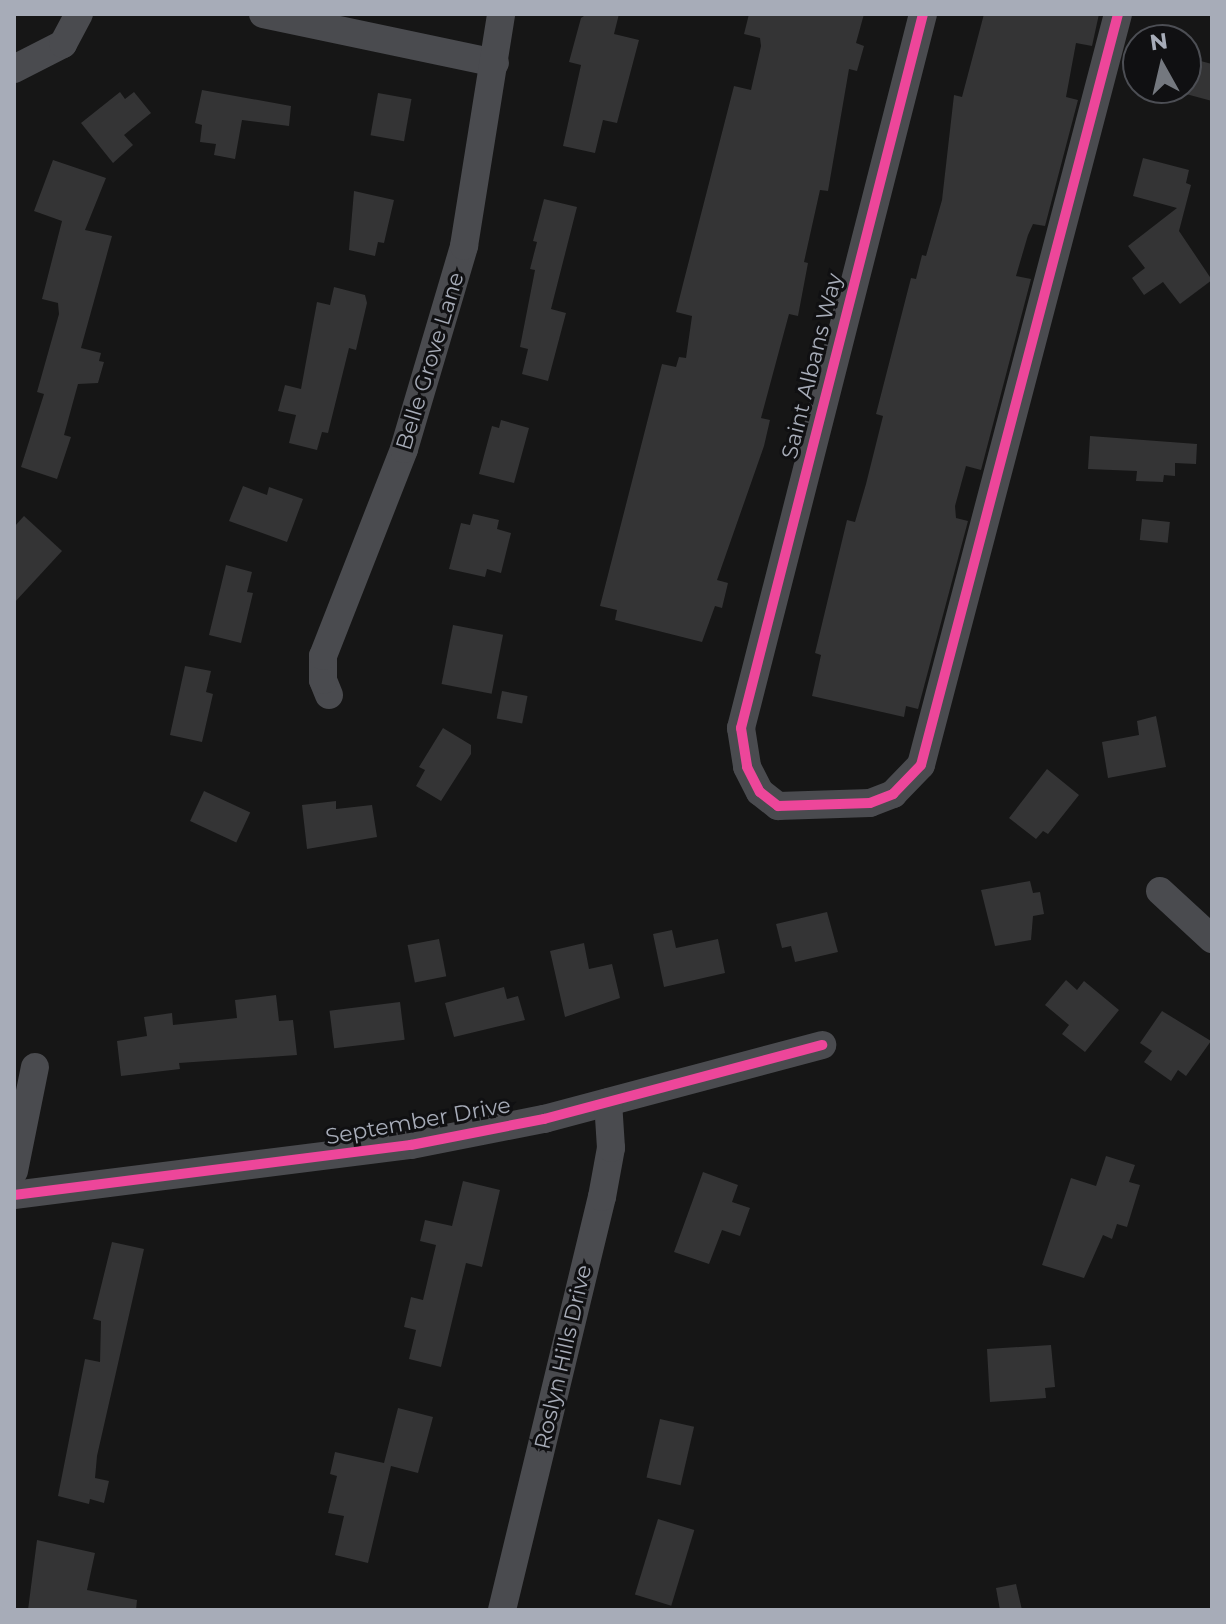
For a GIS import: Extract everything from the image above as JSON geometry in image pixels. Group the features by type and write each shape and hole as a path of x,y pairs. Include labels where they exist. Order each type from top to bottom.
{"street":[{"path":"14,69 63,44 79,14"},
{"path":"263,14 495,63"},
{"name":"Belle Grove Lane","path":"329,695 323,680 323,656 404,449 445,317 477,184 501,14"},
{"name":"Saint Albans Way","path":"923,14 741,728 747,767 760,792 778,806 870,803 893,794 921,765 1118,14"},
{"path":"1160,891 1212,939"},
{"name":"September Drive","path":"14,1195 411,1145 608,1102 822,1045"},
{"path":"14,1171 35,1067"},
{"name":"Roslyn Hills Drive","path":"502,1610 602,1197 611,1148 608,1102"}],"building":[{"path":"587,14 619,14 614,34 639,40 617,123 603,120 595,153 563,146 581,65 569,62 581,18"},
{"path":"749,14 864,14 856,43 864,46 857,71 849,69 828,191 820,190 804,262 808,263 798,316 789,314 761,418 770,420 764,446 717,580 728,583 722,608 715,606 702,642 615,620 617,610 600,606 662,364 676,367 679,357 686,358 692,316 676,312 734,86 751,90 761,46 760,38 744,34"},
{"path":"984,14 1099,14 1092,46 1076,43 1066,97 1078,100 1045,226 1033,224 1016,276 1031,279 981,470 966,466 955,506 956,518 968,521 918,709 906,706 904,717 812,696 821,655 815,653 847,520 855,522 866,484 883,416 876,414 911,278 916,279 922,255 926,256 942,200 954,95 962,97"},
{"path":"1202,61 1212,64 1212,101 1202,98"},
{"path":"202,90 291,106 289,126 242,120 235,159 214,155 216,144 200,142 202,125 195,123"},
{"path":"120,92 125,99 134,92 151,113 124,135 133,145 113,163 81,123"},
{"path":"378,93 411,99 404,141 371,135"},
{"path":"1143,158 1189,170 1186,183 1191,185 1179,231 1212,280 1180,304 1163,282 1144,295 1132,278 1145,268 1128,246 1177,208 1133,196"},
{"path":"53,160 106,178 85,230 112,236 81,348 101,353 99,361 104,362 98,383 78,384 64,435 71,437 57,479 21,467 44,394 37,392 59,314 58,303 42,299 62,221 34,211"},
{"path":"354,191 394,200 384,243 378,242 375,256 349,250"},
{"path":"544,199 577,207 551,309 566,313 548,381 522,374 528,349 520,347 535,270 530,269 537,242 533,241"},
{"path":"334,287 365,295 367,303 356,350 349,348 328,433 322,432 317,450 289,443 296,415 278,411 285,385 301,389 317,302 330,305"},
{"path":"501,420 529,428 514,483 479,474 492,426 499,428"},
{"path":"1090,436 1197,444 1196,464 1175,463 1175,476 1164,475 1163,482 1136,481 1137,471 1088,469"},
{"path":"243,486 267,495 269,487 303,499 287,542 229,521"},
{"path":"473,514 499,520 497,529 511,533 501,573 487,569 485,577 449,569 461,523 470,525"},
{"path":"24,516 62,551 14,603 14,527"},
{"path":"1142,519 1170,522 1168,543 1140,540"},
{"path":"226,565 252,572 247,592 253,593 241,643 209,635"},
{"path":"453,625 503,635 492,694 442,684"},
{"path":"185,666 211,671 206,692 213,694 202,742 170,735"},
{"path":"502,691 528,696 522,723 497,718"},
{"path":"1156,716 1166,767 1108,778 1102,742 1139,735 1137,721"},
{"path":"443,728 471,745 471,754 441,801 416,786 425,770 419,767"},
{"path":"1047,769 1079,795 1048,834 1043,831 1036,839 1009,818"},
{"path":"204,791 250,813 236,842 190,821"},
{"path":"336,801 336,809 372,805 377,837 307,849 302,805"},
{"path":"1030,881 1033,893 1040,892 1044,914 1033,916 1031,940 995,946 981,890"},
{"path":"827,912 838,952 795,962 791,946 782,948 776,924"},
{"path":"672,930 676,948 718,939 725,973 664,987 653,934"},
{"path":"439,939 446,976 415,982 408,945"},
{"path":"584,943 589,969 612,964 620,998 565,1017 550,951"},
{"path":"1066,980 1077,990 1084,981 1119,1010 1085,1052 1062,1034 1069,1025 1045,1005"},
{"path":"504,987 507,999 518,996 525,1020 454,1037 445,1003"},
{"path":"276,995 279,1021 293,1020 297,1055 179,1063 180,1069 121,1076 117,1041 147,1036 144,1017 172,1013 173,1025 237,1018 235,1000"},
{"path":"400,1002 405,1040 334,1048 330,1011"},
{"path":"1162,1011 1211,1041 1186,1076 1178,1070 1171,1081 1144,1062 1152,1051 1140,1043"},
{"path":"1106,1156 1135,1165 1129,1182 1140,1185 1127,1227 1117,1224 1112,1239 1103,1235 1084,1278 1042,1265 1071,1178 1096,1186"},
{"path":"703,1172 738,1185 732,1202 750,1208 740,1236 722,1230 709,1264 674,1252"},
{"path":"463,1181 500,1190 482,1267 466,1263 441,1367 409,1359 416,1330 404,1327 411,1297 423,1300 436,1245 420,1241 425,1220 452,1226"},
{"path":"112,1242 144,1249 97,1456 95,1478 109,1481 104,1503 90,1499 89,1504 58,1496 85,1359 100,1362 101,1321 93,1319"},
{"path":"1051,1345 1055,1387 1045,1388 1046,1398 990,1402 987,1349"},
{"path":"398,1408 433,1417 418,1473 391,1466 368,1563 335,1555 344,1516 328,1513 337,1476 330,1474 335,1452 384,1463"},
{"path":"660,1419 694,1427 681,1485 647,1477"},
{"path":"658,1519 694,1530 671,1606 635,1595"},
{"path":"37,1540 95,1553 87,1590 137,1600 136,1610 28,1610"},
{"path":"1016,1584 1022,1610 1000,1610 996,1588"}],"cycle path":[{"path":"923,14 741,728 747,767 760,792 778,806 870,803 893,794 921,765 1118,14"},
{"path":"14,1195 411,1145 544,1119 822,1045"}]}
